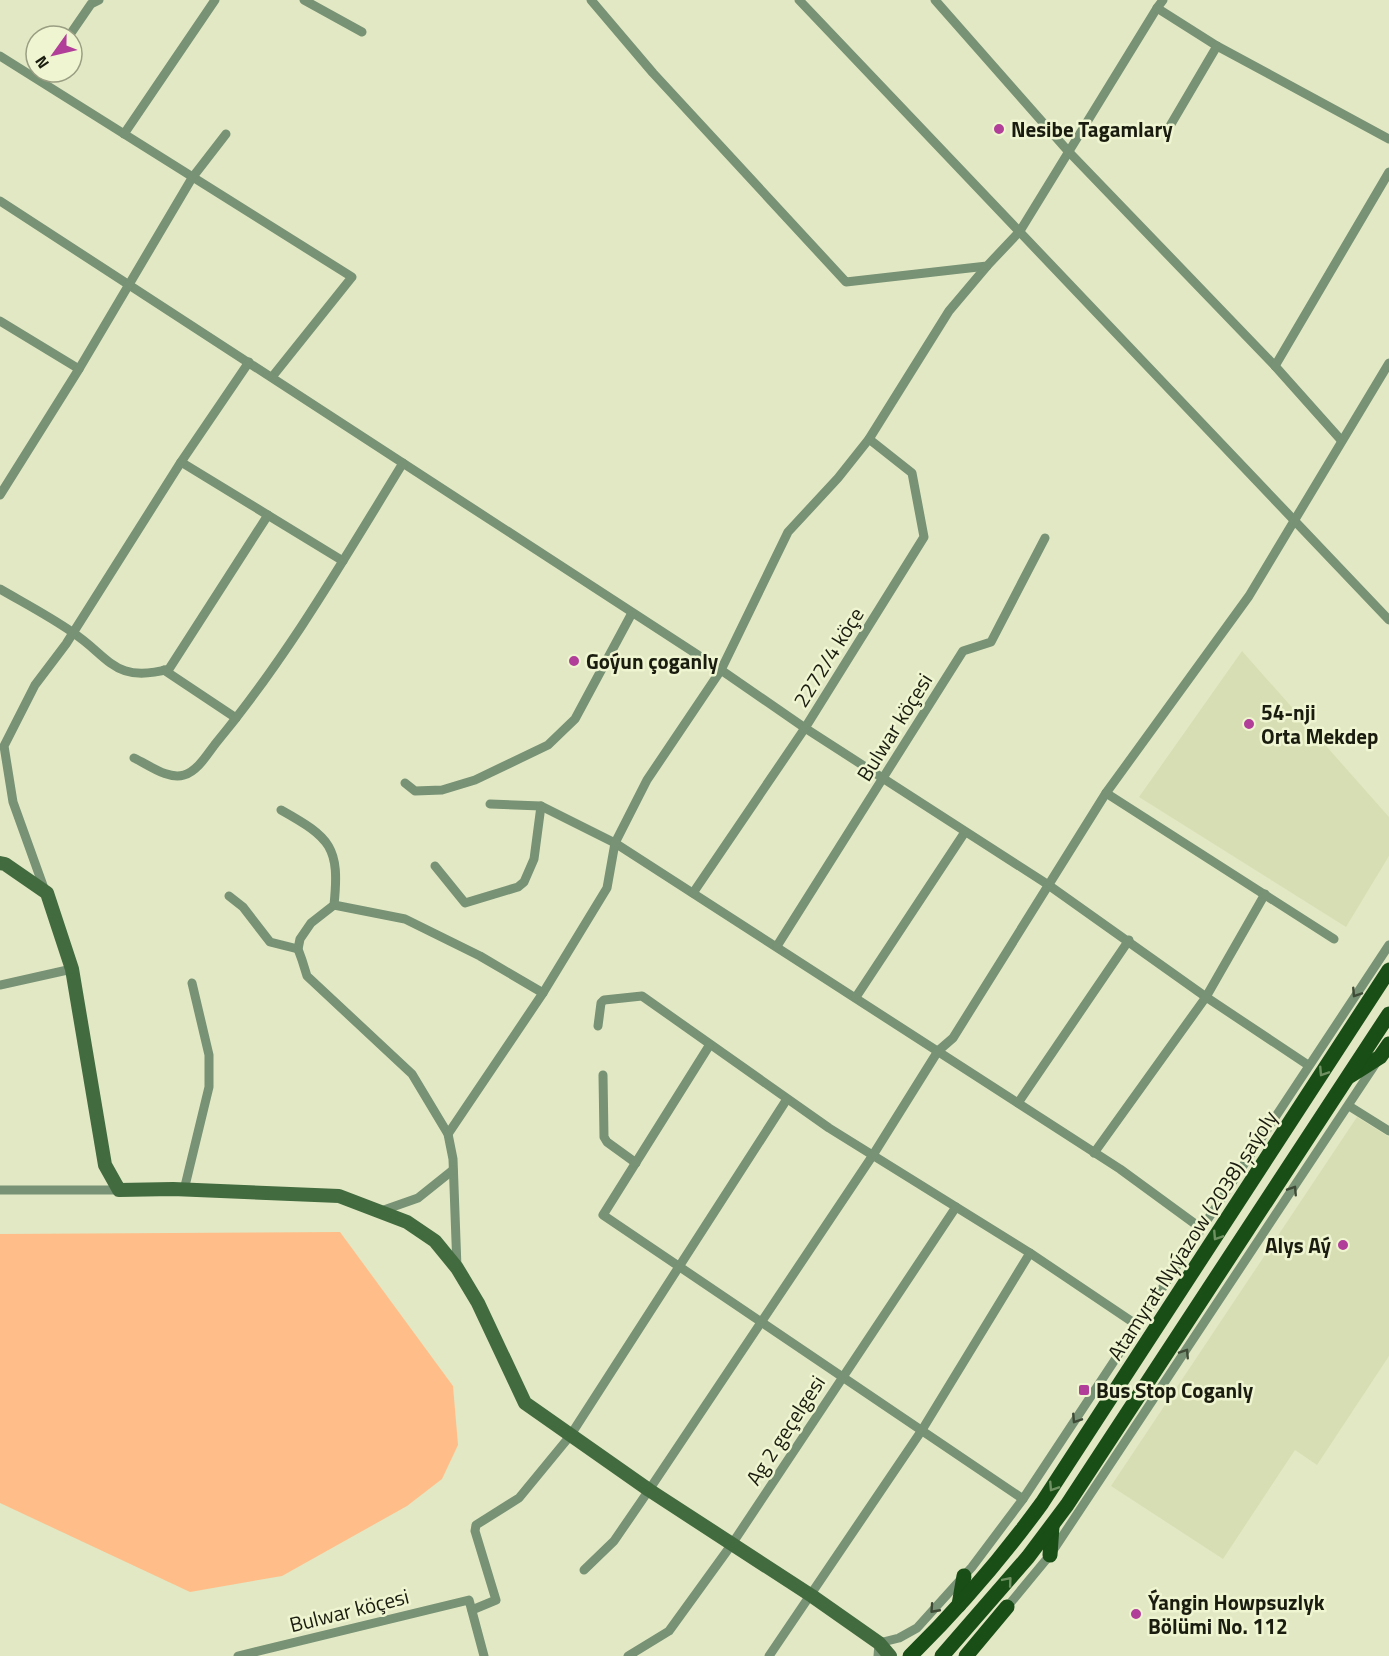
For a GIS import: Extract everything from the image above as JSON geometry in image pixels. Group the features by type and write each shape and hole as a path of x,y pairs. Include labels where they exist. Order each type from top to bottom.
{"main road":[{"name":"Atamyrat Nyýazow (2038) şaýoly","path":"910,1656 958,1608 1011,1546 1042,1503 1389,970"},
{"name":"Atamyrat Nyýazow (2038) şaýoly","path":"942,1656 1052,1526 1389,1014"},
{"path":"1345,1080 1380,1057 1389,1044"},
{"path":"1050,1555 1052,1526"},
{"path":"958,1608 964,1576"},
{"path":"971,1624 1007,1607"},
{"path":"966,1656 1007,1607"}],"street":[{"path":"124,134 215,0"},
{"path":"304,0 362,33"},
{"path":"591,0 653,73 846,282 987,266"},
{"path":"798,0 1389,620"},
{"path":"935,0 1068,151 1275,366 1341,440"},
{"path":"77,24 91,1"},
{"path":"448,1134 543,993 607,888 615,843 647,780 721,670 788,532 838,478 869,439 949,311 1020,231 1160,4 1217,46 1389,140"},
{"path":"1167,131 1217,46"},
{"path":"0,56 24,71"},
{"path":"44,84 352,277 272,377"},
{"path":"0,495 79,369 128,282 192,178 226,134"},
{"path":"1275,366 1389,172"},
{"path":"0,201 128,282 721,670 805,728 1047,884 1129,940 1206,997 1308,1065"},
{"path":"0,321 79,369"},
{"path":"119,1190 105,1165 72,969 13,802 3,759 4,746 35,685 73,632 181,462 249,362"},
{"path":"584,1570 614,1541 649,1490 873,1155 938,1051 953,1038 1047,884 1106,793 1249,596 1389,363"},
{"name":"2272/4 köçe","path":"693,893 805,728 924,537 912,473 869,439"},
{"path":"181,462 343,561"},
{"path":"134,758 172,776 185,775 194,769 236,718 306,623 403,463"},
{"path":"0,589 73,632 109,665 132,673 169,669 268,515"},
{"name":"Bulwar köçesi","path":"777,946 963,651 991,642 1045,538"},
{"path":"405,783 415,791 442,790 475,780 548,745 575,719 632,613"},
{"path":"164,670 236,718"},
{"path":"1106,793 1335,939"},
{"path":"490,804 541,806 615,843 1018,1103 1202,1229"},
{"path":"435,866 465,903 518,887 531,872 541,806"},
{"path":"281,810 316,830 327,842 337,864 334,905 311,923 300,939 298,949 307,976 412,1074 448,1134 453,1159 457,1268"},
{"path":"856,998 964,832"},
{"path":"0,863 45,891"},
{"path":"1094,1153 1206,997 1264,894"},
{"path":"229,896 243,907 270,942 298,949"},
{"path":"334,905 405,919 480,956 543,993"},
{"path":"1018,1103 1129,940"},
{"path":"878,1650 917,1628 964,1576 1023,1499 1389,945"},
{"path":"0,985 72,969"},
{"path":"184,1190 209,1087 209,1055 192,983"},
{"path":"598,1026 601,1003 604,1000 642,996 787,1099 1030,1253 1137,1325"},
{"path":"710,1046 603,1215 1023,1499"},
{"path":"1007,1607 1050,1555 1380,1057"},
{"path":"603,1075 604,1137 607,1142 636,1162"},
{"path":"570,1436 787,1099"},
{"path":"1349,1106 1389,1131"},
{"path":"381,1211 418,1198 453,1170"},
{"path":"0,1190 184,1190 339,1196 407,1222 435,1241 457,1268 478,1303 525,1403 649,1490 812,1596 878,1650 890,1656"},
{"name":"Ag 2 geçelgesi","path":"628,1656 669,1631 732,1544 956,1207"},
{"path":"769,1656 812,1596 922,1430 1030,1253"},
{"name":"Bulwar köçesi","path":"238,1656 496,1600 475,1531 476,1525 519,1498 570,1436"},
{"path":"470,1605 484,1656"},
{"path":"278,1646 280,1656"}],"shaded area":[{"name":"54-nji Orta Mekdep","path":"1242,651 1389,817 1389,856 1346,927 1139,797"},
{"path":"1357,1117 1389,1137 1389,1356 1317,1465 1295,1450 1223,1559 1111,1486"},
{"path":"340,1232 453,1386 458,1445 442,1479 407,1506 282,1576 190,1592 0,1503 0,1234"}],"place":[{"name":"Nesibe Tagamlary","path":"999,129"},
{"name":"Goýun çoganly","path":"574,661"},
{"name":"54-nji Orta Mekdep","path":"1249,724"},
{"name":"Alys Aý","path":"1343,1245"},
{"name":"Bus Stop Coganly","path":"1084,1390"},
{"name":"Ýangin Howpsuzlyk Bölümi No. 112","path":"1136,1614"}]}
